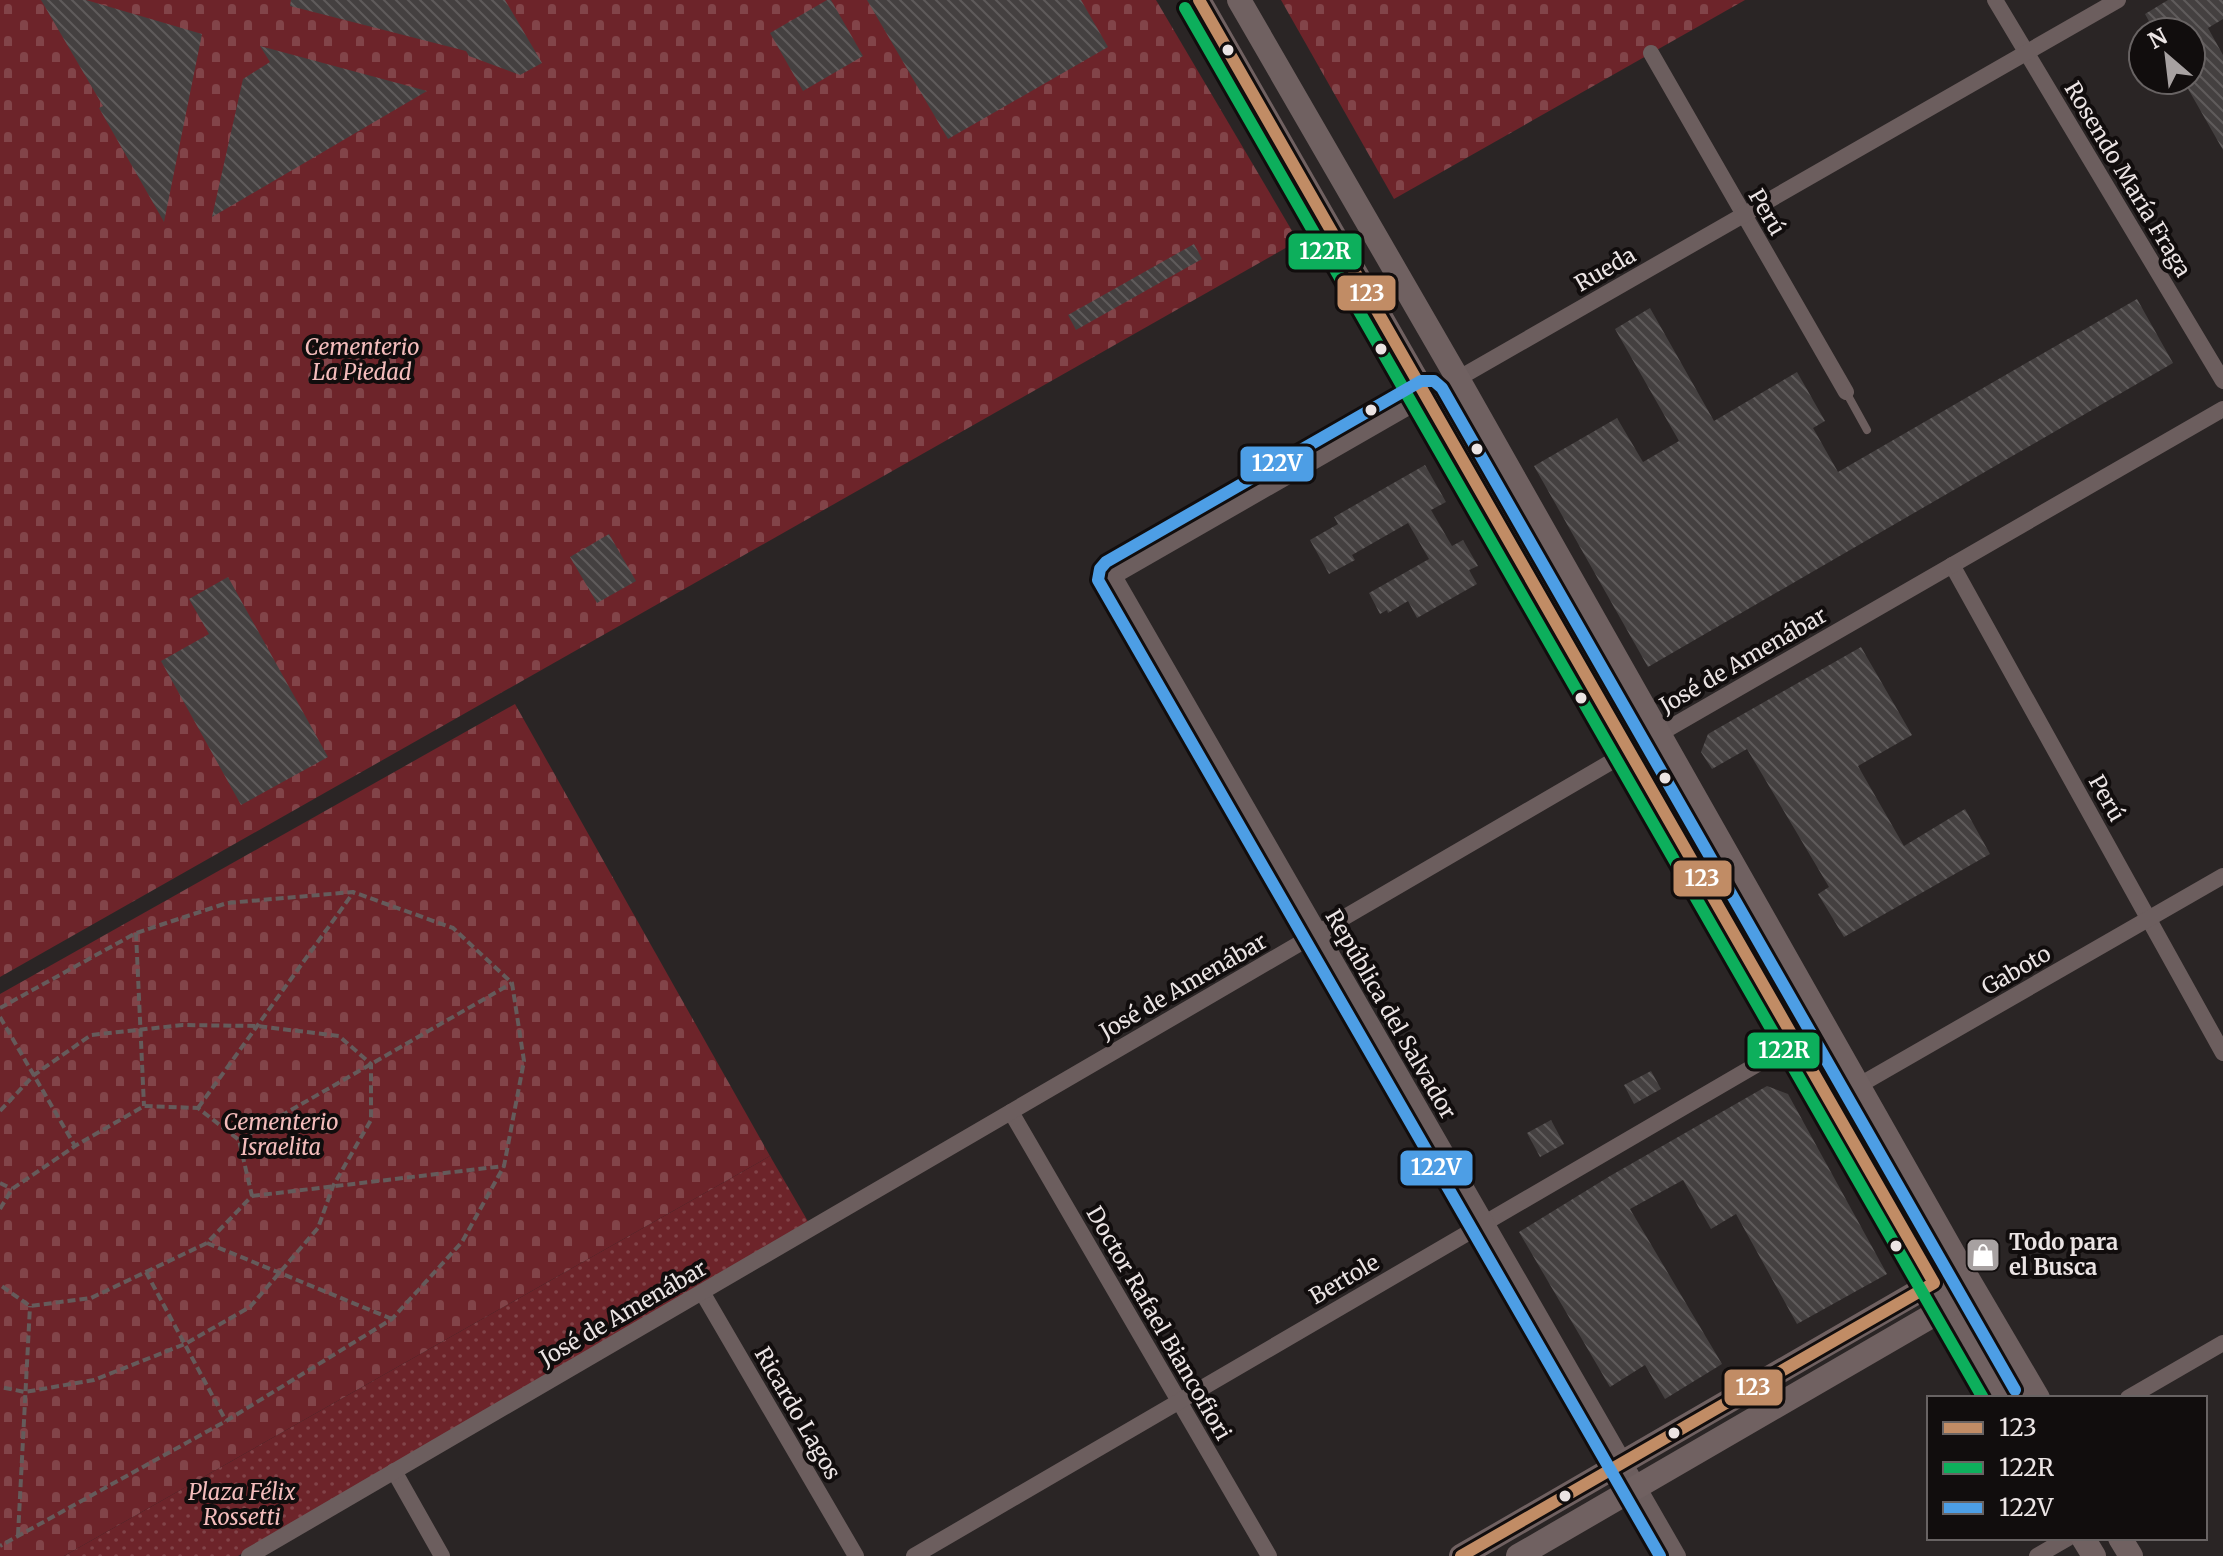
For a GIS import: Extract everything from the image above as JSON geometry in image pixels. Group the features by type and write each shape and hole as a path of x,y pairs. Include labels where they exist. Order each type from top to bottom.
{"main road":[{"path":"1199,0 2000,1396"},
{"path":"1239,0 2037,1396"},
{"path":"1461,1556 1961,1267"},
{"path":"1518,1556 1975,1291"}],"street":[{"name":"Rosendo María Fraga","path":"1995,0 2223,381"},
{"name":"Rueda","path":"1114,576 2118,0"},
{"name":"Perú","path":"1651,53 1846,392"},
{"name":"José de Amenábar","path":"249,1556 2223,409"},
{"name":"Perú","path":"1952,565 2223,1053"},
{"name":"República del Salvador","path":"1114,576 1678,1556"},
{"name":"Gaboto","path":"1830,1102 2223,876"},
{"name":"Bertole","path":"914,1556 1797,1041"},
{"name":"Doctor Rafael Biancofiori","path":"1011,1112 1269,1556"},
{"name":"Ricardo Lagos","path":"702,1292 856,1556"},
{"path":"2131,1396 2223,1343"},
{"path":"394,1471 442,1556"},
{"path":"2037,1556 2065,1540"}],"lane":[{"path":"1846,392 1867,430"}],"path":[{"path":"198,1108 353,892"},
{"path":"0,1008 136,933 227,903 353,892 453,928 512,983 524,1061 504,1166 462,1242 392,1319 226,1421 0,1546"},
{"path":"136,933 144,1106"},
{"path":"239,1140 512,983"},
{"path":"0,1017 75,1146"},
{"path":"0,1111 34,1075 91,1035 183,1025 257,1026 339,1036 371,1064 371,1120 333,1186 318,1228 250,1307 185,1344 94,1380 25,1392 0,1387"},
{"path":"0,1209 12,1189 75,1146 144,1106 198,1108 239,1140 252,1196"},
{"path":"0,1285 30,1306 91,1298 207,1243 252,1196 504,1166"},
{"path":"0,1183 12,1189"},
{"path":"207,1243 392,1319"},
{"path":"146,1272 226,1421"},
{"path":"18,1536 30,1306"}],"green space":[{"name":"Cementerio La Piedad","path":"0,0 1156,0 1298,241 0,977"},
{"path":"1281,0 1745,0 1394,199"},
{"name":"Cementerio Israelita","path":"515,704 770,1156 64,1556 0,1556 0,994"},
{"name":"Plaza Félix Rossetti","path":"770,1156 810,1225 238,1556 64,1556"}],"building":[{"path":"41,0 86,0 202,34 164,222 99,108 103,106"},
{"path":"291,0 505,0 542,63 520,75 469,56 466,51 290,6"},
{"path":"831,0 863,56 803,91 770,33"},
{"path":"867,0 1081,0 1108,47 948,139"},
{"path":"2168,0 2223,0 2223,19 2208,28 2223,55 2223,150 2192,96 2207,96 2207,16 2145,14"},
{"path":"260,46 427,91 212,217 243,79 270,62"},
{"path":"1194,244 1202,259 1076,330 1068,315"},
{"path":"2137,299 2173,363 1648,667 1534,466 1617,418 1643,462 1679,441 1615,329 1650,308 1714,421 1797,372 1825,421 1813,428 1838,472"},
{"path":"1425,465 1446,502 1431,510 1452,546 1463,540 1478,566 1469,570 1477,584 1417,618 1408,601 1388,613 1387,610 1380,614 1369,593 1429,559 1408,523 1352,555 1355,560 1329,574 1310,540 1338,524 1334,517"},
{"path":"609,534 636,581 597,603 570,557"},
{"path":"228,577 328,757 241,805 161,661 209,634 189,599"},
{"path":"1861,647 1912,735 1858,766 1904,846 1965,809 1990,854 1844,937 1818,894 1829,887 1747,749 1712,769 1701,752 1708,734"},
{"path":"1651,1071 1661,1089 1634,1104 1624,1085"},
{"path":"1767,1086 1788,1094 1887,1274 1797,1324 1736,1214 1711,1229 1683,1180 1630,1209 1722,1364 1665,1399 1645,1365 1610,1387 1519,1232"},
{"path":"1551,1120 1564,1144 1540,1157 1527,1133"}],"transit line":[{"name":"123","path":"1199,0 1934,1283 1461,1556"},
{"name":"122R","path":"1185,8 1982,1396"},
{"name":"122V","path":"1660,1556 1098,580 1100,569 1106,562 1421,381 1434,381 1442,388 2015,1390"}],"place":[{"name":"Todo para el Busca","path":"1983,1255"}]}
